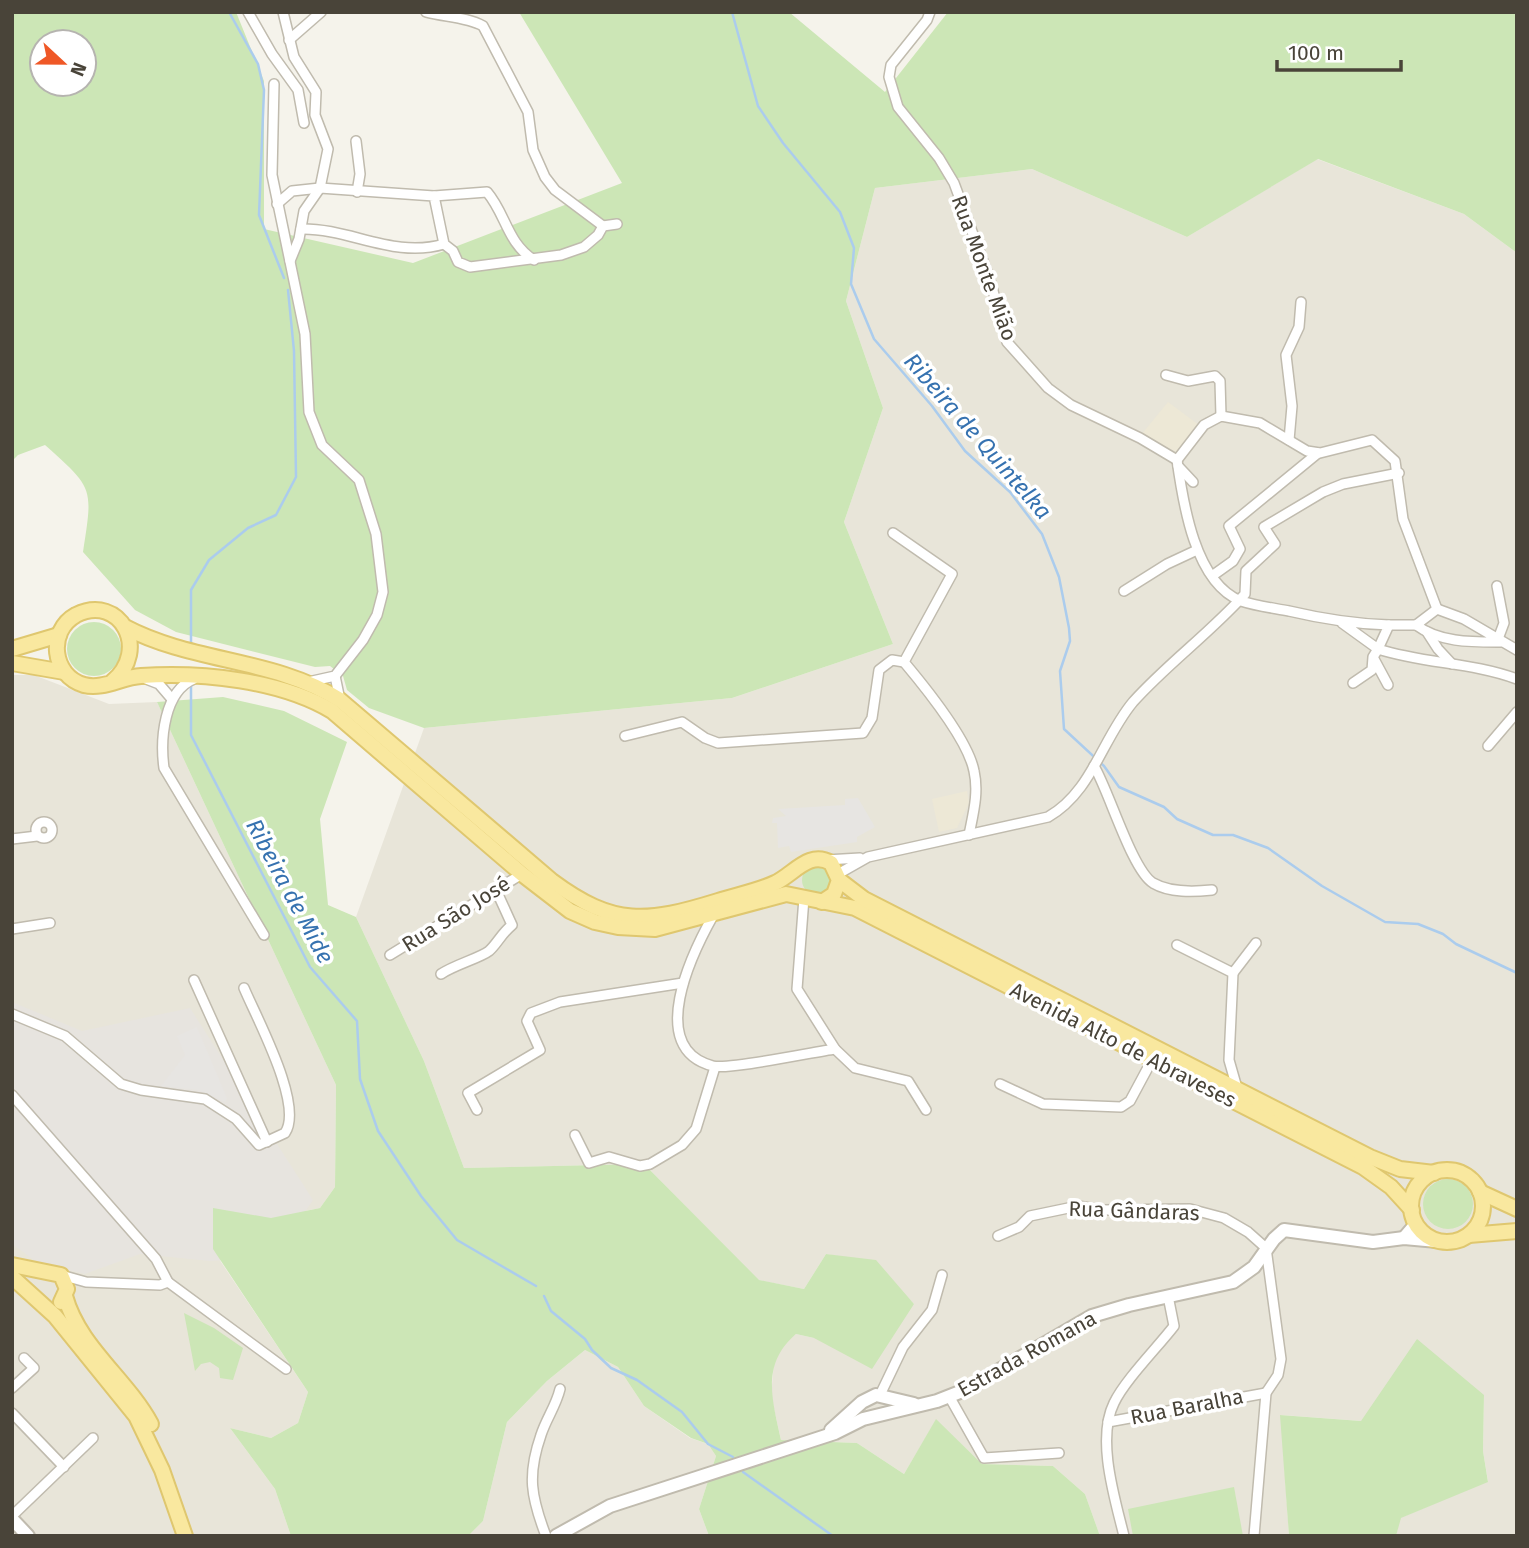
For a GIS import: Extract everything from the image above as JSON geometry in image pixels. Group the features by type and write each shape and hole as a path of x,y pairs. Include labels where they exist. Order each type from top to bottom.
{"main road":[{"path":"64,672 56,648 58,635 65,624 85,612 107,613 129,629 184,650 308,682 340,700 552,881 581,903 599,911 631,917 653,917 684,911 773,884 801,866 813,859 826,860 839,877 834,894 810,899 796,884 801,866"},
{"path":"12,663 64,672 81,684 92,687 112,682 129,663 132,651 129,629"},
{"path":"12,649 58,635"},
{"name":"Avenida Alto de Abraveses","path":"112,682 138,676 197,678 284,688 315,701 332,711 523,874 570,911 595,922 641,930 683,922 777,894 855,908 1363,1167 1391,1187 1414,1217"},
{"name":"Avenida Alto de Abraveses","path":"839,877 863,899 1370,1157 1400,1169 1434,1173"},
{"path":"1517,1209 1480,1192 1466,1175 1444,1171 1434,1173 1416,1188 1414,1217 1437,1241 1517,1231"},
{"path":"1469,1235 1482,1216 1480,1192"},
{"path":"12,1265 61,1275 67,1286 65,1295 58,1304 38,1301"},
{"path":"38,1301 33,1281 45,1271"},
{"path":"12,1277 25,1285 114,1385 136,1416 162,1470 186,1536"},
{"path":"65,1295 73,1322 81,1334 122,1381 146,1416 167,1459 195,1536"}],"street":[{"path":"248,12 272,54 299,90 304,123"},
{"path":"284,12 294,57 316,92 314,115 328,149 320,188 304,211 290,261"},
{"path":"289,40 321,12"},
{"path":"426,12 452,19 474,20 483,26 528,111 533,150 545,177 555,190 603,226 617,224"},
{"name":"Rua Monte Mião","path":"930,12 927,20 891,65 889,78 898,107 939,158 954,183 990,280 1007,342 1048,388 1071,404 1140,438 1178,463 1193,482"},
{"path":"275,84 271,176 305,334 309,412 322,445 359,480 376,534 383,592 382,604 368,632 335,676 308,682"},
{"path":"356,141 360,174 357,191"},
{"path":"276,204 292,191 320,188 434,196 487,192 498,205 503,225 513,241 534,260"},
{"path":"434,196 443,244 453,251 458,262 470,267 487,267 503,261 534,260 584,247 598,235 603,226"},
{"path":"301,229 321,228 376,244 417,250 443,244"},
{"path":"1289,440 1292,406 1286,355 1299,327 1301,303"},
{"path":"1166,375 1188,381 1215,376 1220,381 1221,416"},
{"path":"1500,641 1467,642 1427,632 1416,625 1342,623 1240,600 1212,576 1197,550 1181,490 1178,463 1204,425 1221,416 1260,423 1318,453 1335,452 1363,440 1372,440 1395,461 1399,472 1403,519 1437,609 1473,624 1516,649"},
{"path":"1212,576 1233,561 1240,549 1229,526 1318,453"},
{"path":"826,860 868,858 1048,817 1065,807 1132,704 1240,600 1247,589 1243,577 1246,571 1275,544 1264,527 1323,492 1343,484 1377,480 1399,472"},
{"path":"893,533 952,574 904,662"},
{"path":"1124,591 1167,564 1197,550"},
{"path":"1497,586 1504,624 1500,641"},
{"path":"1416,625 1437,609"},
{"path":"1342,623 1376,653 1388,685"},
{"path":"1467,642 1475,633 1473,624"},
{"path":"1353,683 1372,670 1376,653 1389,625"},
{"path":"1427,632 1452,664"},
{"path":"1376,653 1493,670 1517,679"},
{"path":"625,736 682,722 705,738 718,743 863,733 872,718 878,670 892,660 904,662 933,696 974,768 976,796 969,835"},
{"path":"138,676 159,684 171,698"},
{"path":"335,676 340,700"},
{"path":"197,678 186,682 171,698 162,754 164,768 264,935"},
{"path":"1488,746 1517,712"},
{"path":"1094,766 1137,864 1152,882 1186,893 1212,890"},
{"path":"12,839 37,836"},
{"path":"839,877 868,858"},
{"name":"Rua São José","path":"390,955 523,874"},
{"path":"441,974 459,962 489,951 499,935 512,925 496,890"},
{"path":"810,899 803,924 797,989 835,1049 855,1068 908,1081 926,1110"},
{"path":"713,914 699,940 683,983 678,1036 690,1056 715,1066 835,1049"},
{"path":"683,922 697,930 699,940"},
{"path":"12,929 50,923"},
{"path":"1238,1090 1231,1076 1229,1060 1233,973 1256,943"},
{"path":"1177,945 1233,973"},
{"path":"194,980 267,1142"},
{"path":"477,1110 468,1093 540,1050 527,1021 531,1013 560,1002 683,983"},
{"path":"12,1014 65,1036 121,1084 141,1090 205,1099 236,1119 259,1145 285,1133 291,1117 278,1070 244,988"},
{"path":"1000,1084 1043,1104 1121,1107 1130,1101 1152,1060"},
{"path":"1205,1074 1219,1069 1229,1060"},
{"path":"575,1135 589,1163 609,1157 640,1166 650,1164 691,1139 715,1066"},
{"path":"12,1095 156,1259 168,1282 286,1369"},
{"name":"Rua Gândaras","path":"998,1236 1019,1227 1030,1216 1060,1209 1190,1209 1224,1218 1248,1232 1266,1248"},
{"path":"1404,1238 1414,1217"},
{"name":"Estrada Romana","path":"556,1536 610,1506 824,1437 863,1419 949,1396 1092,1316 1233,1282 1254,1267 1266,1248 1284,1230 1373,1242 1404,1238 1437,1241"},
{"path":"1254,1536 1266,1392 1278,1375 1282,1359 1266,1248"},
{"path":"61,1275 86,1282 168,1282"},
{"path":"918,1405 880,1395 903,1347 932,1310 942,1275"},
{"path":"65,1295 86,1282"},
{"name":"Rua Baralha","path":"1124,1536 1109,1474 1108,1422 1114,1403 1174,1326 1168,1296"},
{"path":"12,1388 34,1368 24,1359"},
{"path":"546,1536 532,1499 531,1472 541,1434 561,1390"},
{"name":"Rua Baralha","path":"1108,1422 1266,1392"},
{"name":"Estrada Romana","path":"824,1437 862,1402 880,1395"},
{"path":"949,1396 984,1458 1059,1453"},
{"path":"12,1413 64,1466"},
{"path":"28,1536 12,1517 93,1438"}],"shaded area":[{"path":"1317,159 1464,214 1517,253 1517,1536 1396,1536 1400,1518 1488,1481 1483,1451 1484,1395 1361,1421 1281,1415 1289,1536 1100,1536 1085,1494 1053,1466 982,1464 936,1420 904,1474 857,1443 781,1440 771,1395 774,1362 781,1346 796,1334 814,1338 914,1304 899,1289 843,1257 826,1254 804,1289 758,1280 644,1164 464,1168 424,1061 356,917 424,728 732,698 893,644 844,522 883,408 846,301 875,188 1032,169 1187,237"},
{"path":"1168,402 1199,425 1179,453 1141,435"},
{"path":"12,675 34,675 109,704 157,702 336,1085 335,1187 320,1208 271,1218 213,1250 308,1392 298,1423 271,1438 230,1428 275,1489 291,1536 16,1536 12,1531"},
{"path":"967,791 969,803 957,828 939,832 932,799"},
{"path":"858,798 875,827 857,837 857,842 791,852 789,846 778,848 777,823 772,823 773,818 786,816 778,809 845,805 845,799"},
{"path":"12,1002 82,1031 190,1008 313,1200 291,1233 244,1259 210,1261 140,1254 85,1274 37,1262 12,1244"},
{"path":"197,1027 227,1098 225,1102 198,1090 161,1086 185,1055 177,1036"},
{"path":"585,1350 618,1367 644,1406 690,1438 708,1444 716,1456 699,1509 709,1536 468,1536 483,1521 507,1422 547,1381"}],"green space":[{"path":"12,12 236,12 264,81 264,229 413,263 622,183 519,12 789,12 885,92 948,12 1517,12 1517,253 1464,214 1318,159 1187,237 1032,169 875,188 846,301 883,408 844,522 893,644 732,698 424,728 369,708 347,690 343,676 330,666 315,667 176,632 135,610 83,552 88,501 81,481 45,445 18,455 12,461"},
{"path":"94,622 113,630 121,649 113,668 94,676 75,668 67,649 75,630"},
{"path":"223,697 284,711 347,742 320,819 328,905 356,917 424,1061 464,1168 644,1164 759,1280 804,1289 826,1254 876,1260 914,1304 872,1369 814,1338 796,1334 785,1345 778,1357 772,1383 781,1440 857,1443 904,1474 936,1419 982,1464 1053,1466 1085,1494 1100,1536 709,1536 699,1509 716,1456 708,1444 691,1438 644,1406 618,1367 585,1350 547,1381 507,1422 483,1521 468,1536 291,1536 275,1489 230,1428 271,1438 298,1423 308,1392 213,1249 213,1208 271,1218 320,1208 335,1187 336,1085 157,702"},
{"path":"817,865 823,866 831,874 831,886 823,894 817,895 811,894 803,886 802,880 803,874 811,866"},
{"path":"1448,1179 1466,1186 1473,1204 1466,1222 1448,1229 1430,1222 1423,1204 1430,1186"},
{"path":"184,1313 214,1328 243,1348 233,1380 220,1378 219,1368 210,1362 201,1364 195,1371"},
{"path":"1417,1339 1484,1395 1483,1451 1488,1482 1401,1518 1396,1536 1289,1536 1280,1415 1361,1421"},
{"path":"1234,1487 1243,1536 1133,1536 1128,1509"}],"waterway":[{"name":"Ribeira de Mide","path":"229,12 258,64 264,90 259,215 284,278"},
{"name":"Ribeira de Quintelka","path":"732,12 758,106 783,143 840,212 854,248 851,284 874,339 932,406 965,451 1010,492 1042,534 1059,577 1069,628 1070,641 1060,671 1064,729 1104,766 1119,787 1164,807 1177,819 1213,835 1233,835 1268,848 1322,886 1385,922 1418,924 1443,934 1456,944 1517,973"},
{"name":"Ribeira de Mide","path":"191,644 191,590 209,560 248,528 276,515 296,477 294,351 288,290"},
{"name":"Ribeira de Mide","path":"191,685 191,735 310,967 357,1021 360,1079 378,1131 421,1196 457,1240 536,1286"},
{"name":"Ribeira de Mide","path":"544,1296 551,1311 585,1339 592,1350 611,1368 637,1380 682,1412 708,1444 733,1457"},
{"name":"Ribeira de Mide","path":"743,1472 833,1536"}]}
